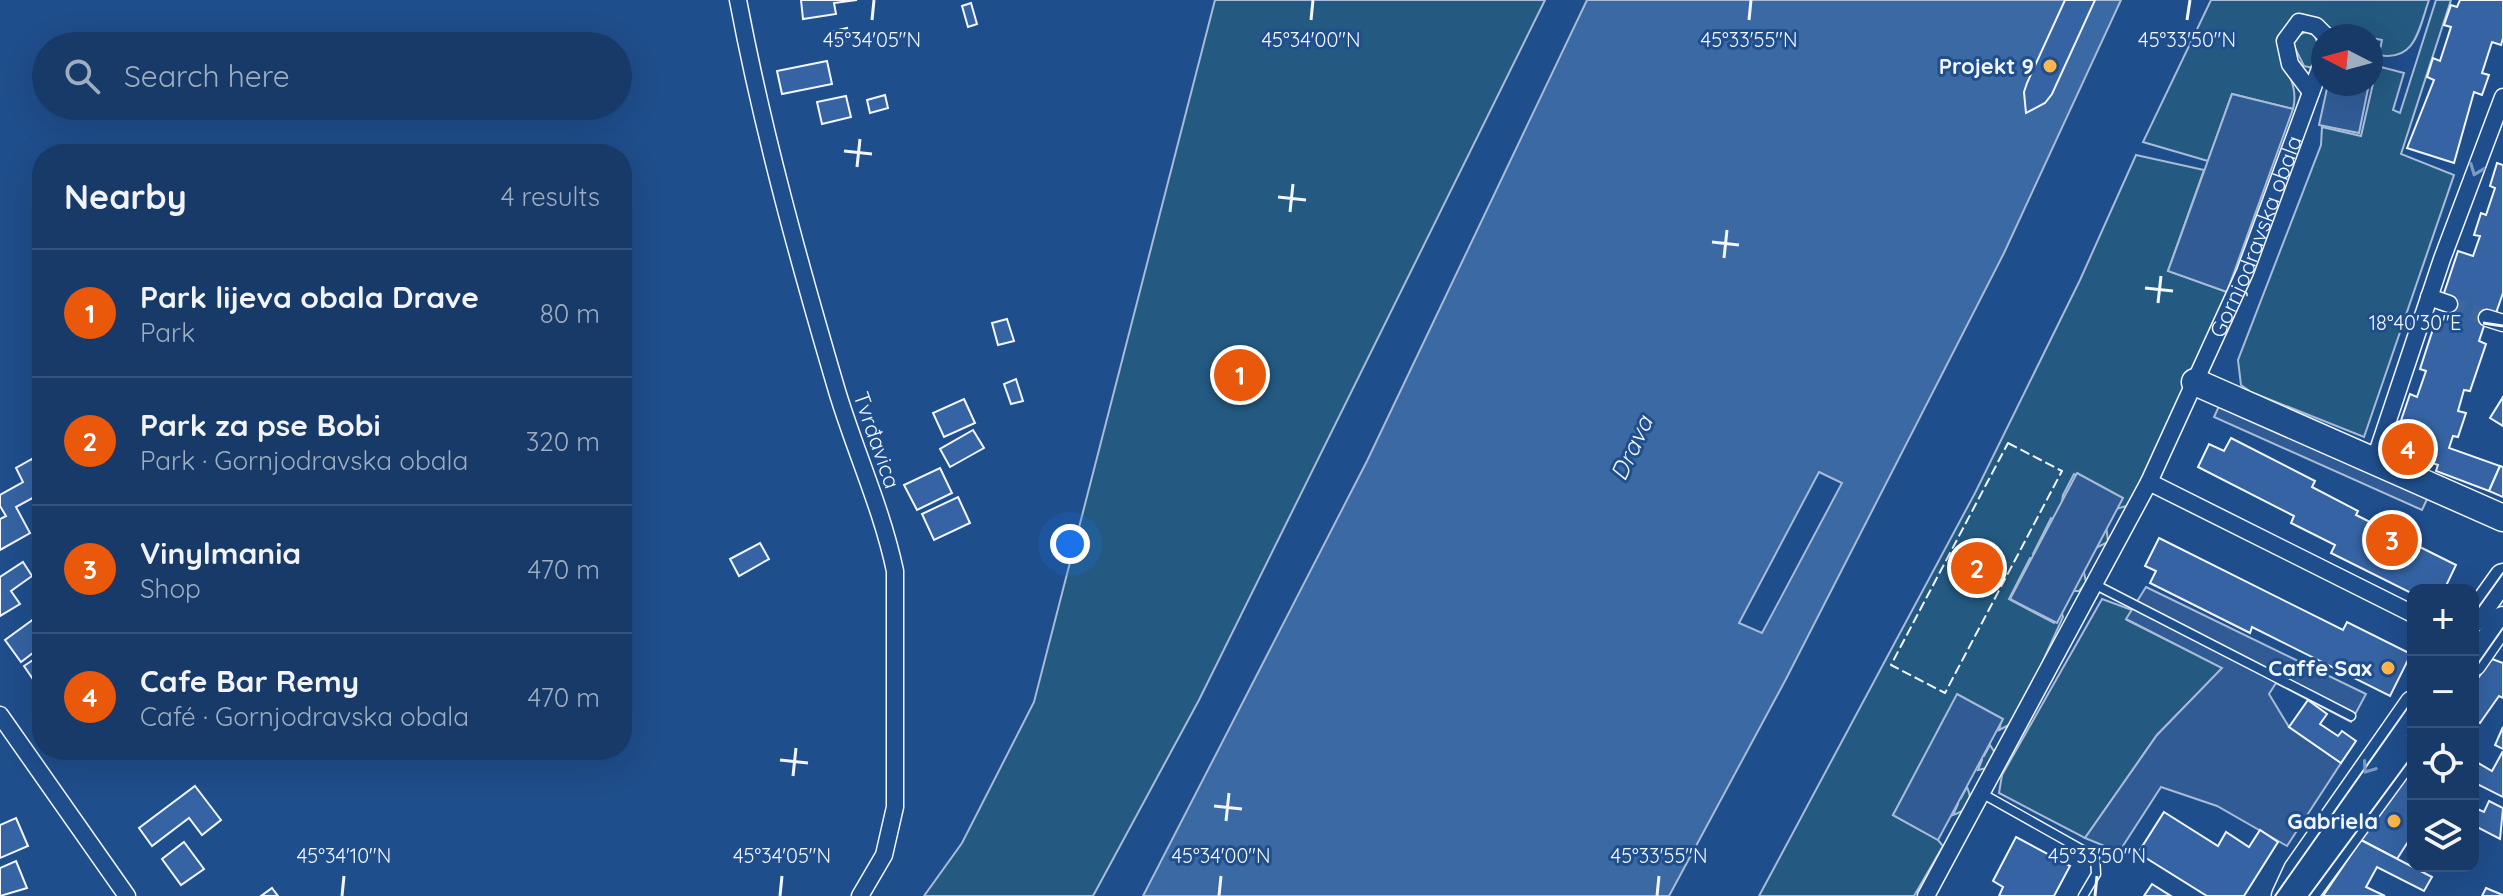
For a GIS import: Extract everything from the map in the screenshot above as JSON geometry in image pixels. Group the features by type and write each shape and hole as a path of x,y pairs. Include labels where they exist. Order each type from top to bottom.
{"main road":[{"path":"2195,382 2503,518"},
{"path":"2476,656 2489,629 2503,577"},
{"path":"2285,896 2297,870 2407,713"},
{"path":"2304,896 2407,755"}],"street":[{"name":"Tvrđavica","path":"738,0 778,187 849,428 888,535 895,571 895,807 884,855 860,896"},
{"path":"2311,25 2299,22 2285,41 2290,64 2311,92"},
{"name":"Gornjodravska obala","path":"1926,896 2149,482 2258,239 2311,92"},
{"path":"2375,459 2429,297 2503,97"},
{"path":"2429,297 2449,304"},
{"path":"2149,482 2407,611"},
{"path":"0,715 127,896"}],"lane":[{"path":"2096,585 2351,716"},
{"path":"1983,794 2095,857 2096,874 2083,896"}],"shaded area":[{"path":"1215,0 1545,0 1199,700 1093,896 924,896 962,843 1034,702"},
{"path":"2211,0 2429,0 2414,41 2401,53 2391,56 2383,55 2383,24 2321,24 2295,17 2280,41 2292,84 2293,109 2232,94 2208,161 2143,142"},
{"path":"2436,0 2451,0 2401,154 2454,175 2364,437 2251,392 2241,385 2238,360 2321,145 2322,127 2361,136 2370,96 2383,96 2383,68 2404,73 2393,110 2400,113"},
{"path":"2311,34 2311,68 2304,66 2293,44 2298,35"},
{"path":"2232,94 2293,109 2227,292 2168,271"},
{"path":"2325,96 2367,96 2359,133 2319,125"},
{"path":"2136,155 2204,170 2168,271 2227,292 2130,505 2116,509 2120,498 2074,474 2063,495 2060,514 2106,524 2108,542 2092,550 2097,540 2051,518 2033,554 2076,576 2083,567 2086,582 2079,591 2070,591 2074,580 2030,558 2009,599 2054,623 2061,610 2063,617 2015,722 1999,730 2002,719 1957,695 1938,730 1984,756 1990,745 1995,753 1987,768 1978,770 1982,760 1938,735 1920,772 1961,798 1967,787 1970,797 1968,805 1953,815 1958,804 1911,782 1893,815 1938,840 1943,846 1914,896 1759,896 1975,493 2080,280"},
{"path":"2220,404 2428,497 2422,510 2214,417"},
{"path":"2077,473 2123,498 2057,623 2010,599"},
{"path":"2146,587 2366,694 2351,722 2276,683 2269,694 2289,727 2341,763 2287,846 2217,806 2161,787 2119,852 2085,838 2157,735 2222,668 2126,619"},
{"path":"2102,599 2132,610 2127,620 2223,668 2157,735 2085,838 1999,793 2002,775"},
{"path":"1957,694 2003,719 1938,840 1893,815"}],"water":[{"name":"Drava","path":"1587,0 2121,0 2004,253 1786,679 1669,896 1143,896 1367,461"}],"pier":[{"path":"1819,472 1842,483 1762,633 1739,623"}],"building":[{"path":"801,0 857,0 834,3 836,14 803,19"},
{"name":"Projekt 9","path":"2065,0 2095,0 2052,94 2045,103 2026,113 2024,92 2027,83"},
{"path":"2460,0 2503,0 2503,38 2501,45 2492,42 2482,73 2489,75 2482,95 2474,92 2454,163 2407,148 2434,80 2427,77 2433,58 2440,61 2451,27 2444,25 2451,5 2457,7"},
{"path":"971,3 977,24 968,27 962,6"},
{"path":"847,28 850,39 838,43 834,31"},
{"path":"827,61 832,84 782,94 777,71"},
{"path":"885,95 888,108 870,113 867,100"},
{"path":"846,96 851,117 822,124 817,102"},
{"path":"2497,163 2503,165 2503,293 2496,313 2489,311 2479,341 2486,344 2470,391 2464,390 2458,411 2466,413 2458,437 2453,436 2449,448 2500,466 2489,491 2436,471 2438,465 2399,452 2403,441 2395,438 2410,394 2417,397 2426,371 2420,369 2434,326 2441,328 2450,298 2443,296 2458,251 2473,256 2480,236 2474,235 2481,213 2486,215 2495,188 2490,186"},
{"path":"1007,319 1014,341 998,345 992,323"},
{"path":"1016,379 1023,401 1011,404 1004,384"},
{"path":"2503,397 2503,426 2490,418"},
{"path":"964,399 975,423 944,437 933,413"},
{"path":"973,430 984,448 950,467 940,449"},
{"path":"2231,438 2315,481 2312,487 2358,511 2356,515 2456,565 2447,584 2407,584 2407,591 2331,553 2335,545 2291,523 2294,516 2198,467 2209,444 2224,451"},
{"path":"32,459 32,498 16,507 30,533 0,550 0,519 6,516 0,506 0,495 23,482 16,468"},
{"path":"2500,466 2503,467 2503,497 2489,491"},
{"path":"940,468 952,493 917,510 904,485"},
{"path":"958,497 970,523 934,540 922,514"},
{"path":"2159,538 2343,630 2347,622 2407,652 2407,662 2390,696 2252,627 2250,633 2150,583 2156,571 2145,566"},
{"path":"760,543 769,559 739,576 730,559"},
{"path":"23,562 32,576 11,591 20,604 0,616 0,577"},
{"path":"32,620 32,654 21,662 5,640"},
{"path":"2492,659 2503,663 2503,698 2499,696 2480,723 2479,722 2479,677"},
{"path":"32,661 32,678 24,666"},
{"path":"2308,700 2327,714 2320,724 2338,736 2342,731 2356,741 2341,763 2289,727"},
{"path":"2503,727 2503,749 2495,745"},
{"path":"2503,751 2503,797 2479,785 2479,763 2492,771"},
{"path":"2407,776 2407,843 2397,859 2361,840"},
{"path":"195,786 221,820 202,835 189,818 152,846 139,828"},
{"path":"2489,801 2503,808 2500,839 2479,828 2479,810 2484,812"},
{"path":"2164,812 2218,846 2226,832 2249,847 2260,830 2278,842 2244,896 2207,896 2138,853"},
{"path":"16,818 28,846 0,858 0,825"},
{"path":"2016,837 2070,866 2054,896 1999,896 2003,887 1993,881"},
{"path":"2361,840 2407,864 2407,872 2422,872 2432,877 2424,891 2377,867 2366,887 2385,896 2323,896"},
{"path":"184,842 204,869 181,885 162,859"},
{"path":"16,861 27,888 0,896 0,868"},
{"path":"2152,884 2171,896 2144,896"},
{"path":"272,888 278,896 261,896"},
{"path":"2486,888 2503,895 2503,896 2482,896"}],"tunnel":[{"path":"2449,304 2487,318"}],"tram line":[{"path":"2479,607 2503,573"},
{"path":"2479,662 2503,628"},
{"path":"2275,896 2407,709"},
{"path":"2309,896 2407,763"}],"fence":[{"path":"2008,443 2062,471 1945,693 1891,665 2008,443"}],"place":[{"name":"Projekt 9","path":"2050,66"},
{"name":"Park lijeva obala Drave","path":"1240,375"},
{"name":"Cafe Bar Remy","path":"2408,449"},
{"name":"Vinylmania","path":"2392,540"},
{"name":"Park za pse Bobi","path":"1977,568"},
{"name":"Caffe Sax","path":"2388,668"},
{"name":"Gabriela","path":"2394,821"}]}
